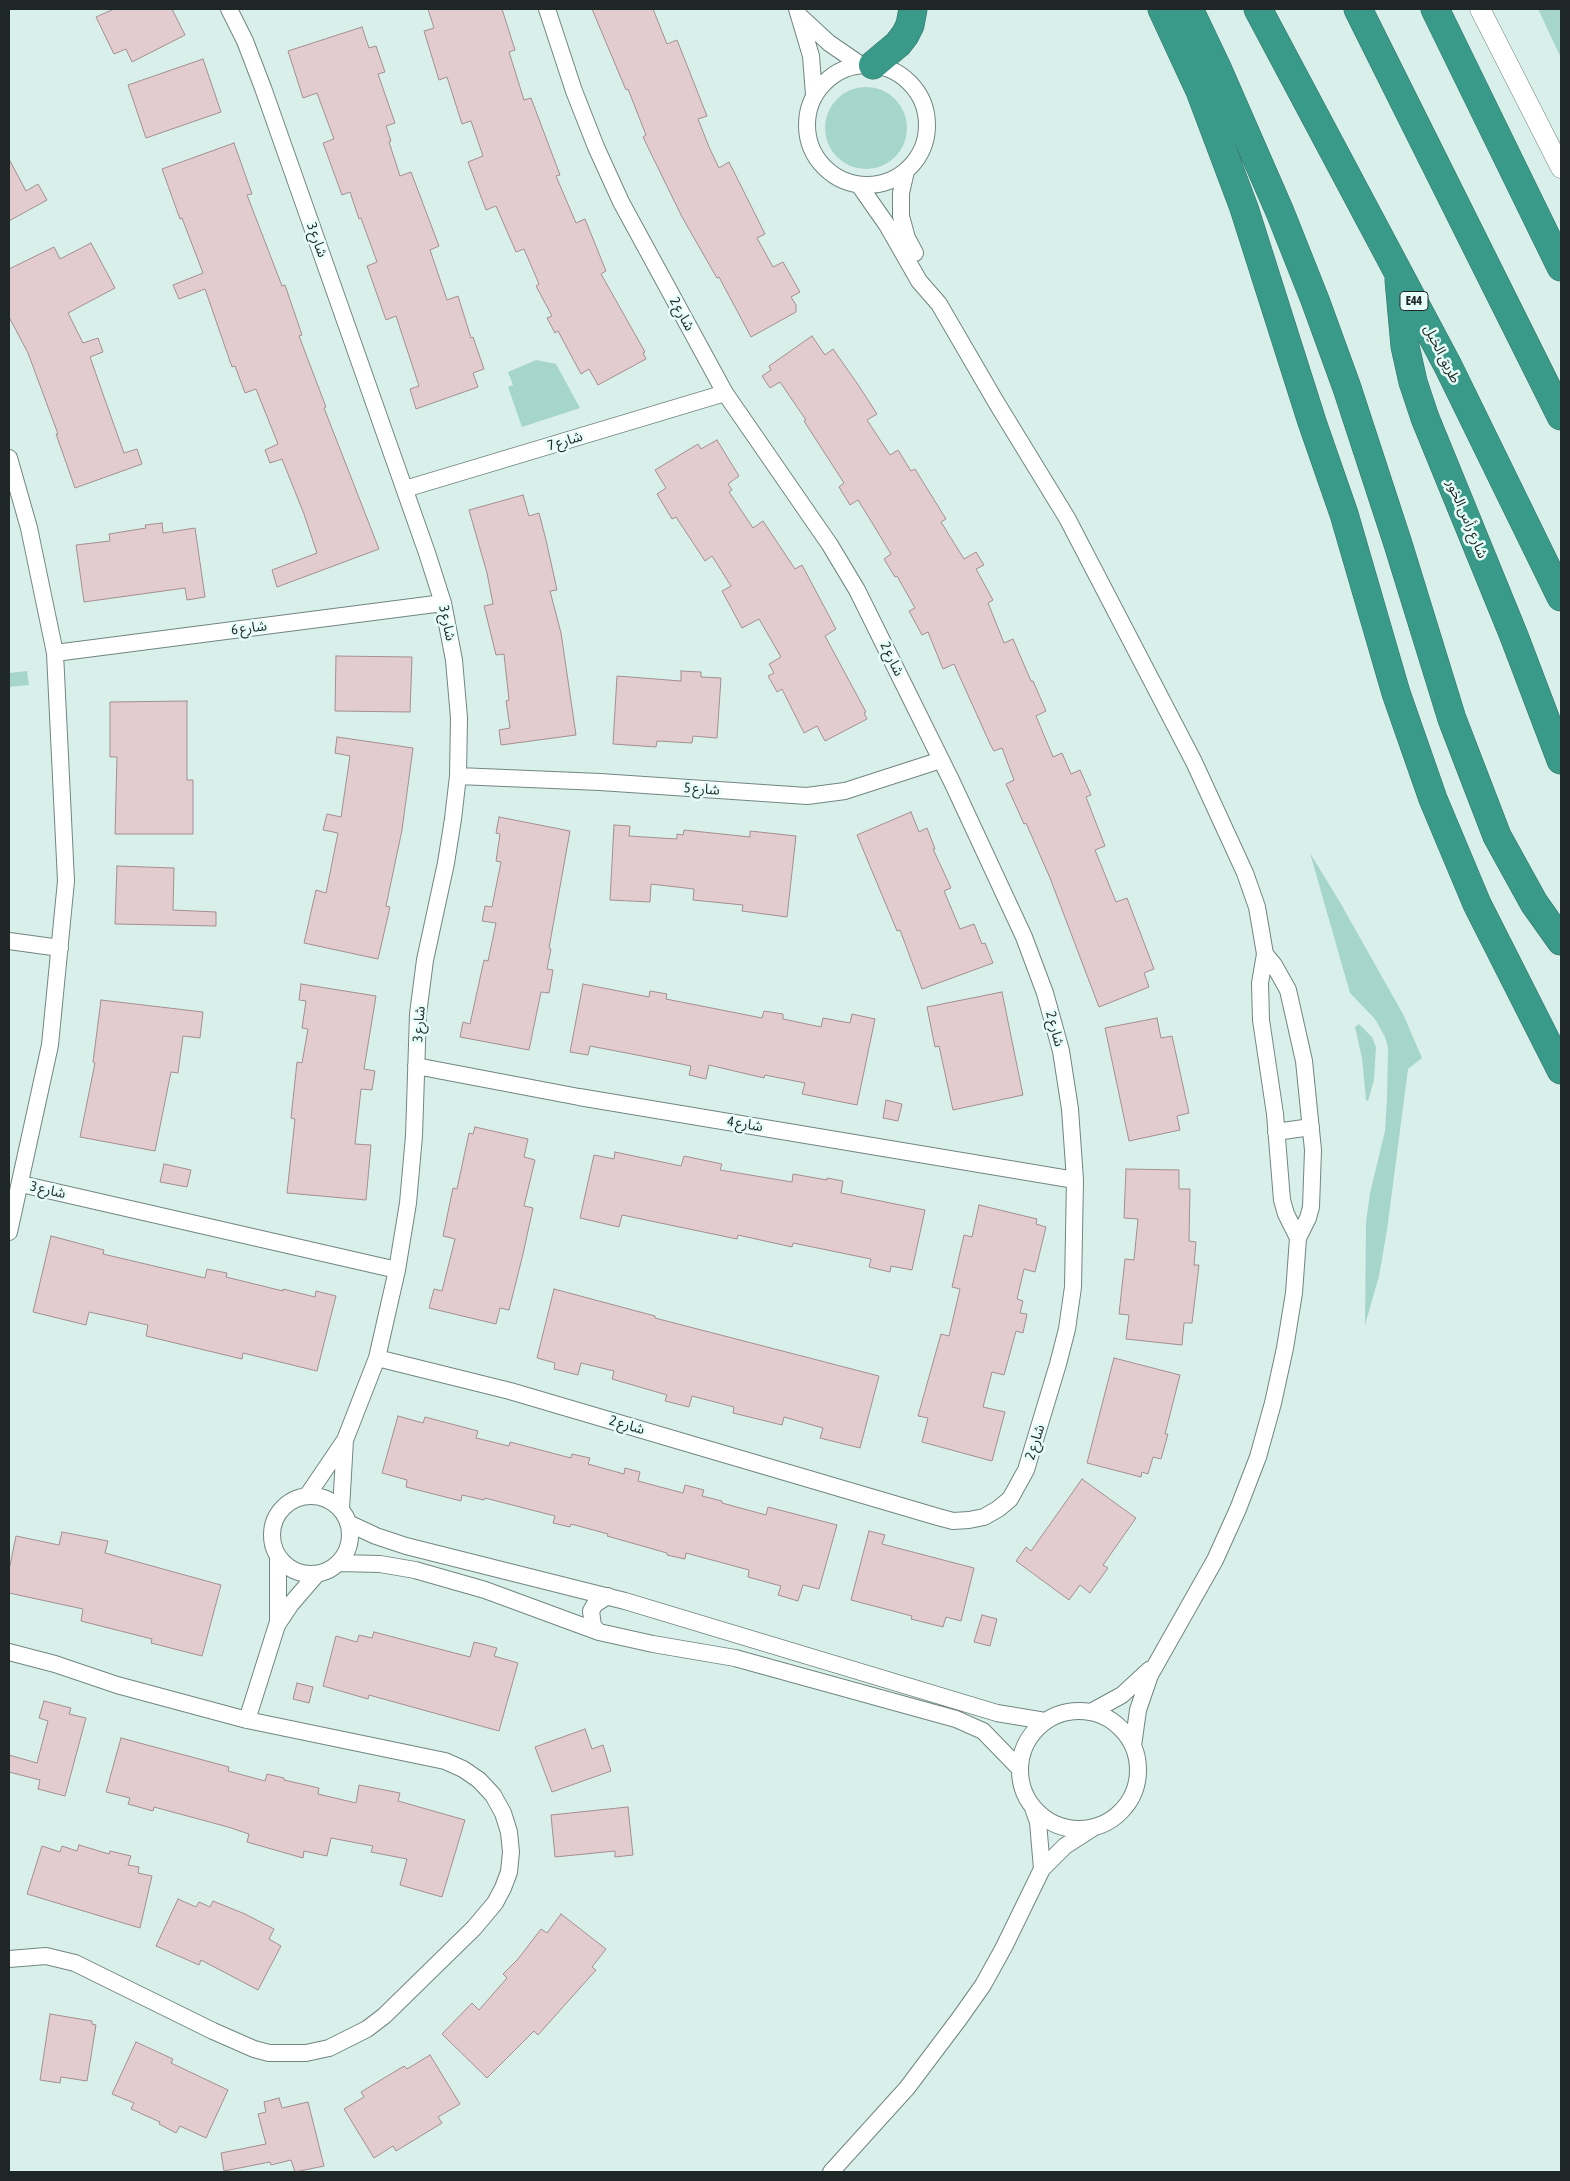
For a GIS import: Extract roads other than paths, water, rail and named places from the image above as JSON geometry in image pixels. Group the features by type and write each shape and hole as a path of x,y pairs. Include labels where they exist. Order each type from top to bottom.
{"highway":[{"path":"867,65 898,44 910,25 913,9"},
{"path":"1162,9 1200,91 1244,208 1349,532 1396,693 1433,799 1477,904 1561,1070"},
{"path":"1189,9 1218,70 1280,212 1347,388 1458,735 1497,836 1534,903 1561,940"},
{"name":"طريق الخيل","path":"1258,9 1398,271 1491,451 1561,597"},
{"path":"1358,9 1561,416"},
{"path":"1435,9 1561,267"},
{"name":"شارع رأس الخور","path":"1398,271 1405,346 1413,382 1425,418 1507,617 1561,760"}],"street":[{"name":"شارع 3","path":"229,9 245,42 263,88 405,489 443,603 454,660 459,718 458,776 446,863 425,960 418,1014 414,1136 408,1203 397,1270 377,1358 345,1440"},
{"name":"شارع 2","path":"377,1358 510,1391 946,1519 969,1520 984,1517 998,1509 1010,1498 1022,1478 1038,1436 1058,1364 1067,1329 1073,1287 1075,1180 1070,1109 1061,1051 1045,993 1024,937 942,760 857,590 830,545 725,393 621,202 596,147 574,91 547,9"},
{"path":"1480,9 1561,168"},
{"path":"799,13 829,43 867,65 898,73 917,91 923,103 926,116 925,141 914,162 906,171 893,179 879,184 859,185 836,178 827,171 812,152 806,129 807,118 814,95 821,86 834,74 849,67 867,65"},
{"path":"799,13 811,56 814,95"},
{"path":"906,171 901,204 904,227 912,249 935,289 939,304"},
{"path":"859,185 887,225 919,281 939,304 1015,434 1067,518 1194,762 1245,873 1257,907 1265,954 1260,983 1261,1020 1276,1132 1282,1200 1291,1226 1298,1238"},
{"name":"شارع 7","path":"405,489 725,393"},
{"path":"9,458 30,528 55,653 66,881 50,1045 9,1232"},
{"name":"شارع 6","path":"55,653 443,603"},
{"name":"شارع 5","path":"458,776 600,782 807,796 845,791 942,760"},
{"path":"9,941 60,948"},
{"path":"831,2172 907,2088 983,1985 1004,1948 1042,1869 1065,1846 1116,1816 1132,1796 1138,1772 1133,1746 1140,1701 1158,1659 1189,1609 1215,1560 1238,1509 1258,1457 1274,1403 1285,1348 1294,1293 1298,1238 1308,1218 1313,1196 1311,1127 1304,1060 1293,1004 1282,977 1265,954"},
{"name":"شارع 4","path":"416,1066 579,1097 1075,1180"},
{"path":"1276,1132 1311,1127"},
{"name":"شارع 3","path":"21,1184 397,1270"},
{"path":"307,1496 345,1440"},
{"path":"278,1558 289,1568 302,1574 316,1575 325,1572 339,1563 347,1551 350,1537 345,1516 345,1440"},
{"path":"278,1625 278,1558 273,1545 272,1531 276,1518 284,1506 294,1499 319,1496 331,1501 345,1516 376,1536 406,1546 608,1596 997,1713 1046,1720"},
{"path":"339,1563 380,1564 415,1570 485,1590 599,1632 653,1644 734,1658 956,1719 983,1731 1020,1768"},
{"path":"247,1720 278,1625 291,1604 316,1575"},
{"path":"599,1632 593,1626 591,1611 595,1604 608,1596"},
{"path":"9,1652 55,1664 117,1685 247,1720 445,1761 463,1769 480,1780 493,1795 503,1813 509,1832 511,1852 509,1872 503,1888 495,1903 474,1928 384,2016 367,2029 328,2048 306,2053 269,2053 254,2049 214,2032 75,1963 46,1956 9,1959"},
{"path":"1091,1712 1122,1695 1158,1659"},
{"path":"1093,1828 1080,1830 1066,1828 1042,1817 1033,1808 1025,1796 1020,1768 1021,1757 1030,1736 1046,1720 1068,1712 1091,1712 1107,1718 1121,1728 1133,1746"},
{"path":"1033,1808 1039,1830 1042,1869"}]}
